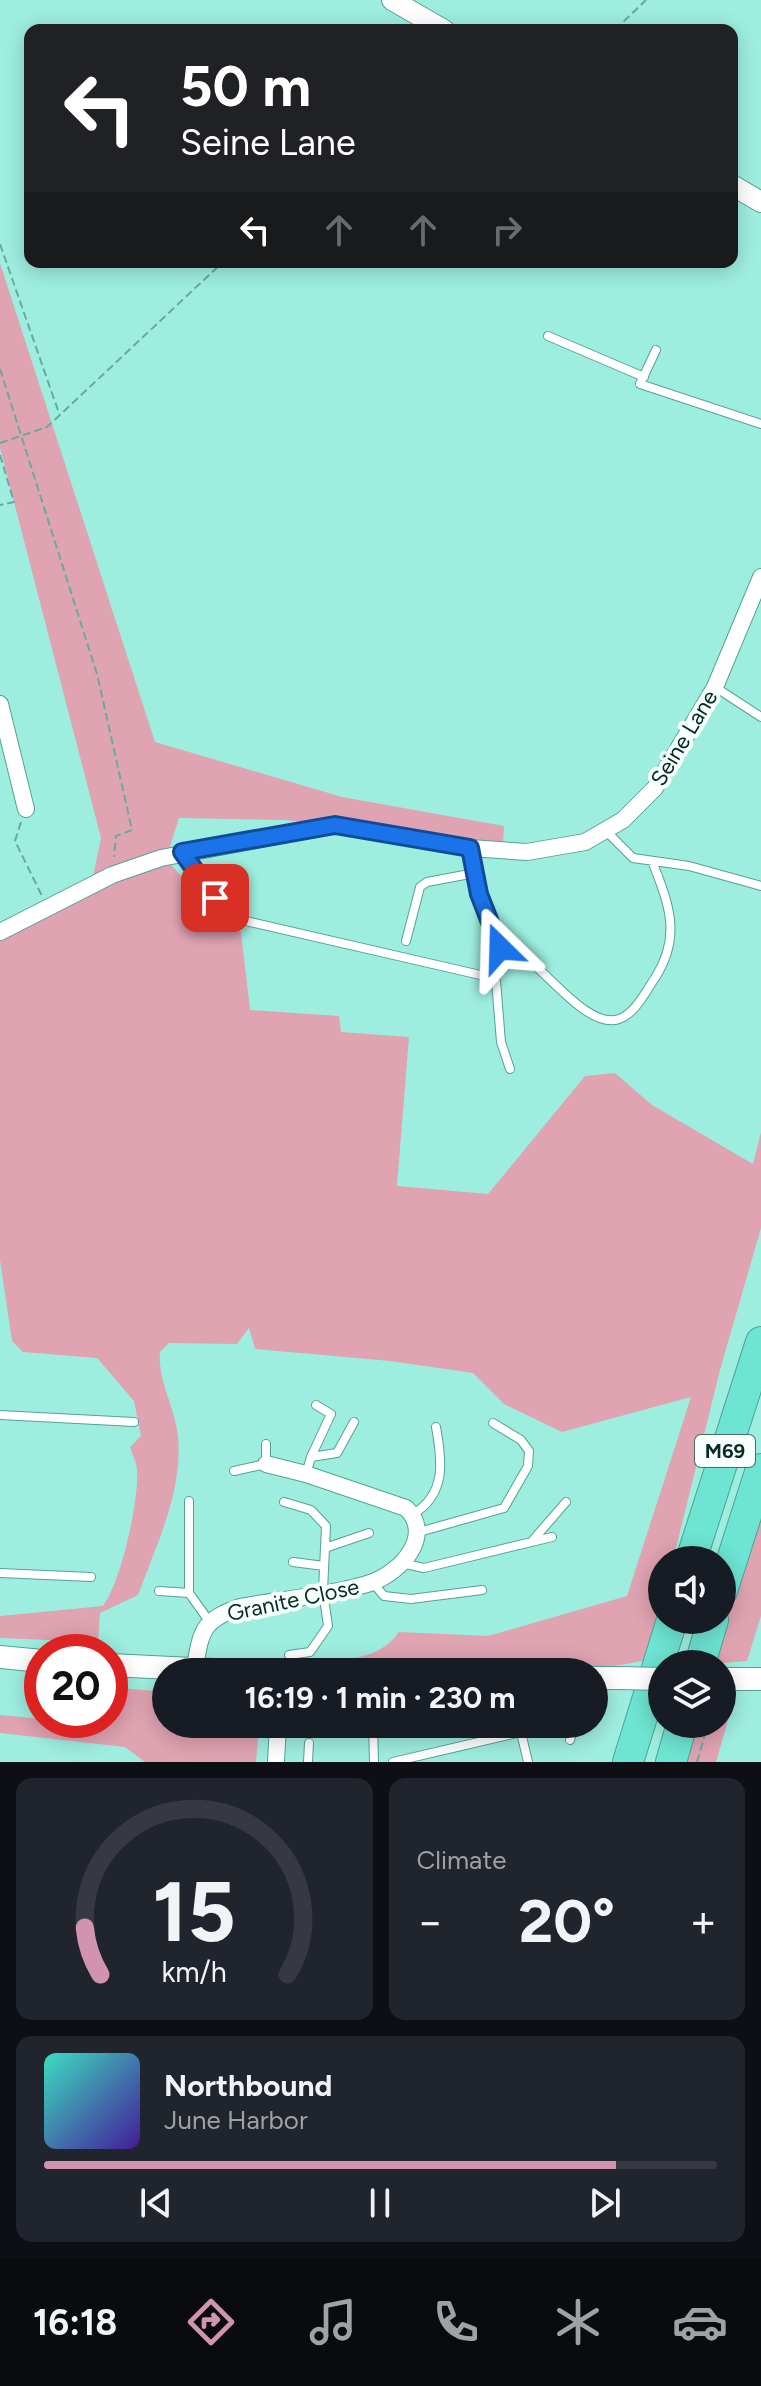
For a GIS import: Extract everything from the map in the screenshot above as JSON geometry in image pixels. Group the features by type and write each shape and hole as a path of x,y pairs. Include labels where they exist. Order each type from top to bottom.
{"highway":[{"name":"M69","path":"695,1546 761,1342"},
{"name":"M69","path":"736,1547 761,1469"},
{"path":"628,1762 668,1634"},
{"path":"671,1762 678,1738"}],"main road":[{"path":"0,1657 24,1659"},
{"path":"128,1665 152,1666"},
{"path":"608,1677 648,1679"},
{"path":"736,1680 761,1678"}],"street":[{"path":"392,0 434,24"},
{"path":"738,189 761,202"},
{"name":"Seine Lane","path":"0,932 116,874 161,858 335,825 470,848 546,851 585,842 623,820 655,788 715,687 756,606 761,577"},
{"path":"0,704 26,809"},
{"path":"266,1464 386,1499 413,1514 419,1532"},
{"name":"Granite Close","path":"197,1658 202,1631 209,1621 240,1607 373,1582 400,1563 417,1541 419,1532"},
{"path":"276,1762 277,1738"}],"lane":[{"path":"548,336 644,377"},
{"path":"656,350 640,384 761,424"},
{"path":"715,687 761,717"},
{"path":"606,831 627,855 689,866 761,886"},
{"path":"470,848 479,894 500,948 523,956 575,1002 597,1017 612,1020 622,1019 638,1003 658,972 672,939 671,912 652,861"},
{"path":"182,852 215,898 246,921 496,981 501,1042 510,1069"},
{"path":"406,941 420,887 427,882 475,873"},
{"path":"306,1474 331,1414 316,1405"},
{"path":"0,1415 134,1422"},
{"path":"311,1457 337,1453 354,1422"},
{"path":"419,1532 504,1508 528,1466 529,1451 521,1440 493,1423"},
{"path":"413,1514 428,1505 443,1467 436,1427"},
{"path":"234,1471 266,1464 266,1444"},
{"path":"189,1501 189,1593 209,1621"},
{"path":"284,1502 311,1510 322,1518 326,1526 323,1591 328,1626 310,1652 289,1655"},
{"path":"532,1542 566,1502"},
{"path":"325,1548 369,1533"},
{"path":"400,1563 424,1568 552,1537"},
{"path":"293,1562 324,1566"},
{"path":"0,1573 91,1577"},
{"path":"373,1582 384,1596 411,1599 482,1590"},
{"path":"159,1591 189,1593"},
{"path":"373,1738 374,1762"},
{"path":"393,1762 483,1738"},
{"path":"522,1738 528,1762"},
{"path":"308,1762 309,1743"}],"path":[{"path":"621,24 646,0"},
{"path":"0,244 60,416"},
{"path":"0,443 47,427 217,268"},
{"path":"0,369 97,674 132,830 116,836 116,874"},
{"path":"0,455 14,502 0,505"},
{"path":"26,809 15,841 48,907"},
{"path":"697,1762 704,1738"}],"shaded area":[{"path":"0,263 155,742 342,797 504,826 503,843 285,820 179,818 166,859 212,911 241,932 250,1010 339,1016 341,1032 409,1037 397,1186 488,1194 585,1076 615,1073 652,1105 753,1164 761,1132 761,1228 720,1370 676,1546 648,1546 648,1634 654,1634 648,1660 609,1667 608,1658 357,1658 380,1649 399,1632 488,1636 627,1596 691,1397 562,1432 504,1404 473,1373 390,1361 255,1349 249,1328 237,1344 169,1343 160,1352 161,1372 177,1429 179,1450 168,1514 138,1595 100,1613 99,1634 24,1634 24,1639 0,1638 0,1616 103,1606 110,1595 128,1541 137,1484 137,1468 130,1447 141,1436 134,1401 97,1358 23,1352 12,1341 0,1260 0,941 91,886 101,838 0,448"},
{"path":"761,1513 761,1616 747,1661 736,1662 736,1650 716,1650 721,1634 736,1634 736,1588"},
{"path":"128,1689 152,1691 152,1738 258,1738 256,1762 145,1762 125,1747 45,1738 128,1738"},
{"path":"0,1715 24,1717 24,1736 0,1733"},
{"path":"694,1738 723,1738 716,1762 687,1762"}],"route":[{"path":"215,898 182,852 335,825 470,848 479,894 500,948"}]}
